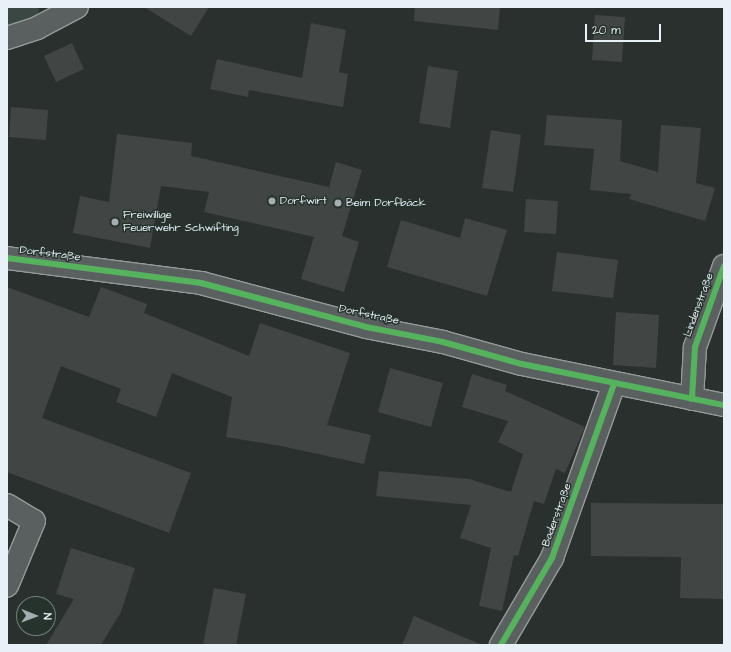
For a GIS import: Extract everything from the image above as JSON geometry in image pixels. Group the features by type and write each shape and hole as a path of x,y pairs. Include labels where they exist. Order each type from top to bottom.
{"street":[{"path":"7,38 37,28 77,7"},
{"name":"Dorfstraße","path":"7,258 201,283 366,327 443,342 522,364 614,384 724,405"},
{"name":"Lindenstraße","path":"692,399 695,347 724,266"},
{"name":"Baderstraße","path":"501,645 552,558 614,384"},
{"path":"7,505 34,521 7,586"}],"shaded area":[{"path":"7,7 39,7 37,28 7,38"}],"building":[{"path":"144,7 209,7 191,36"},
{"path":"415,7 500,7 498,30 414,21"},
{"path":"595,15 625,17 622,62 592,60"},
{"path":"311,23 346,30 339,72 348,74 343,107 249,90 248,97 210,89 217,59 302,78"},
{"path":"72,43 84,69 56,82 44,56"},
{"path":"428,66 458,71 450,128 419,123"},
{"path":"11,107 48,110 46,140 9,137"},
{"path":"547,115 622,120 620,161 658,172 661,125 701,128 696,183 715,188 705,221 629,199 631,194 590,190 594,149 544,145"},
{"path":"491,130 521,135 513,192 482,188"},
{"path":"117,134 192,143 191,156 329,187 336,162 362,170 342,236 359,242 344,292 301,279 314,237 204,212 209,192 161,186 150,248 73,233 80,196 109,202"},
{"path":"526,199 558,201 556,234 524,232"},
{"path":"465,218 507,230 487,296 387,267 401,220 460,238"},
{"path":"557,252 618,260 613,298 552,291"},
{"path":"7,287 89,317 101,287 147,304 144,313 249,356 260,323 350,353 327,425 371,435 364,464 281,446 226,437 232,397 172,373 156,417 116,402 121,389 61,366 42,418 191,473 169,533 7,472"},
{"path":"616,312 659,315 656,368 613,365"},
{"path":"390,368 443,383 431,427 378,412"},
{"path":"472,374 507,385 505,391 585,427 565,473 556,469 544,504 534,501 518,556 514,555 502,611 479,606 491,548 460,538 471,505 376,496 379,471 469,479 511,492 523,454 498,442 508,421 462,407"},
{"path":"591,503 724,504 724,599 680,598 681,557 591,556"},
{"path":"71,548 135,568 121,612 101,645 46,645 51,636 56,636 56,629 74,599 56,594"},
{"path":"214,588 246,594 236,645 203,645"},
{"path":"414,616 482,645 402,645"}],"cycle path":[{"path":"7,258 201,283 366,327 443,342 522,364 724,405"},
{"path":"692,399 695,347 724,266"},
{"path":"501,645 552,558 614,384"}],"place":[{"name":"Dorfwirt","path":"272,201"},
{"name":"Beim Dorfbäck","path":"338,203"},
{"name":"Freiwillige Feuerwehr Schwifting","path":"115,222"}]}
